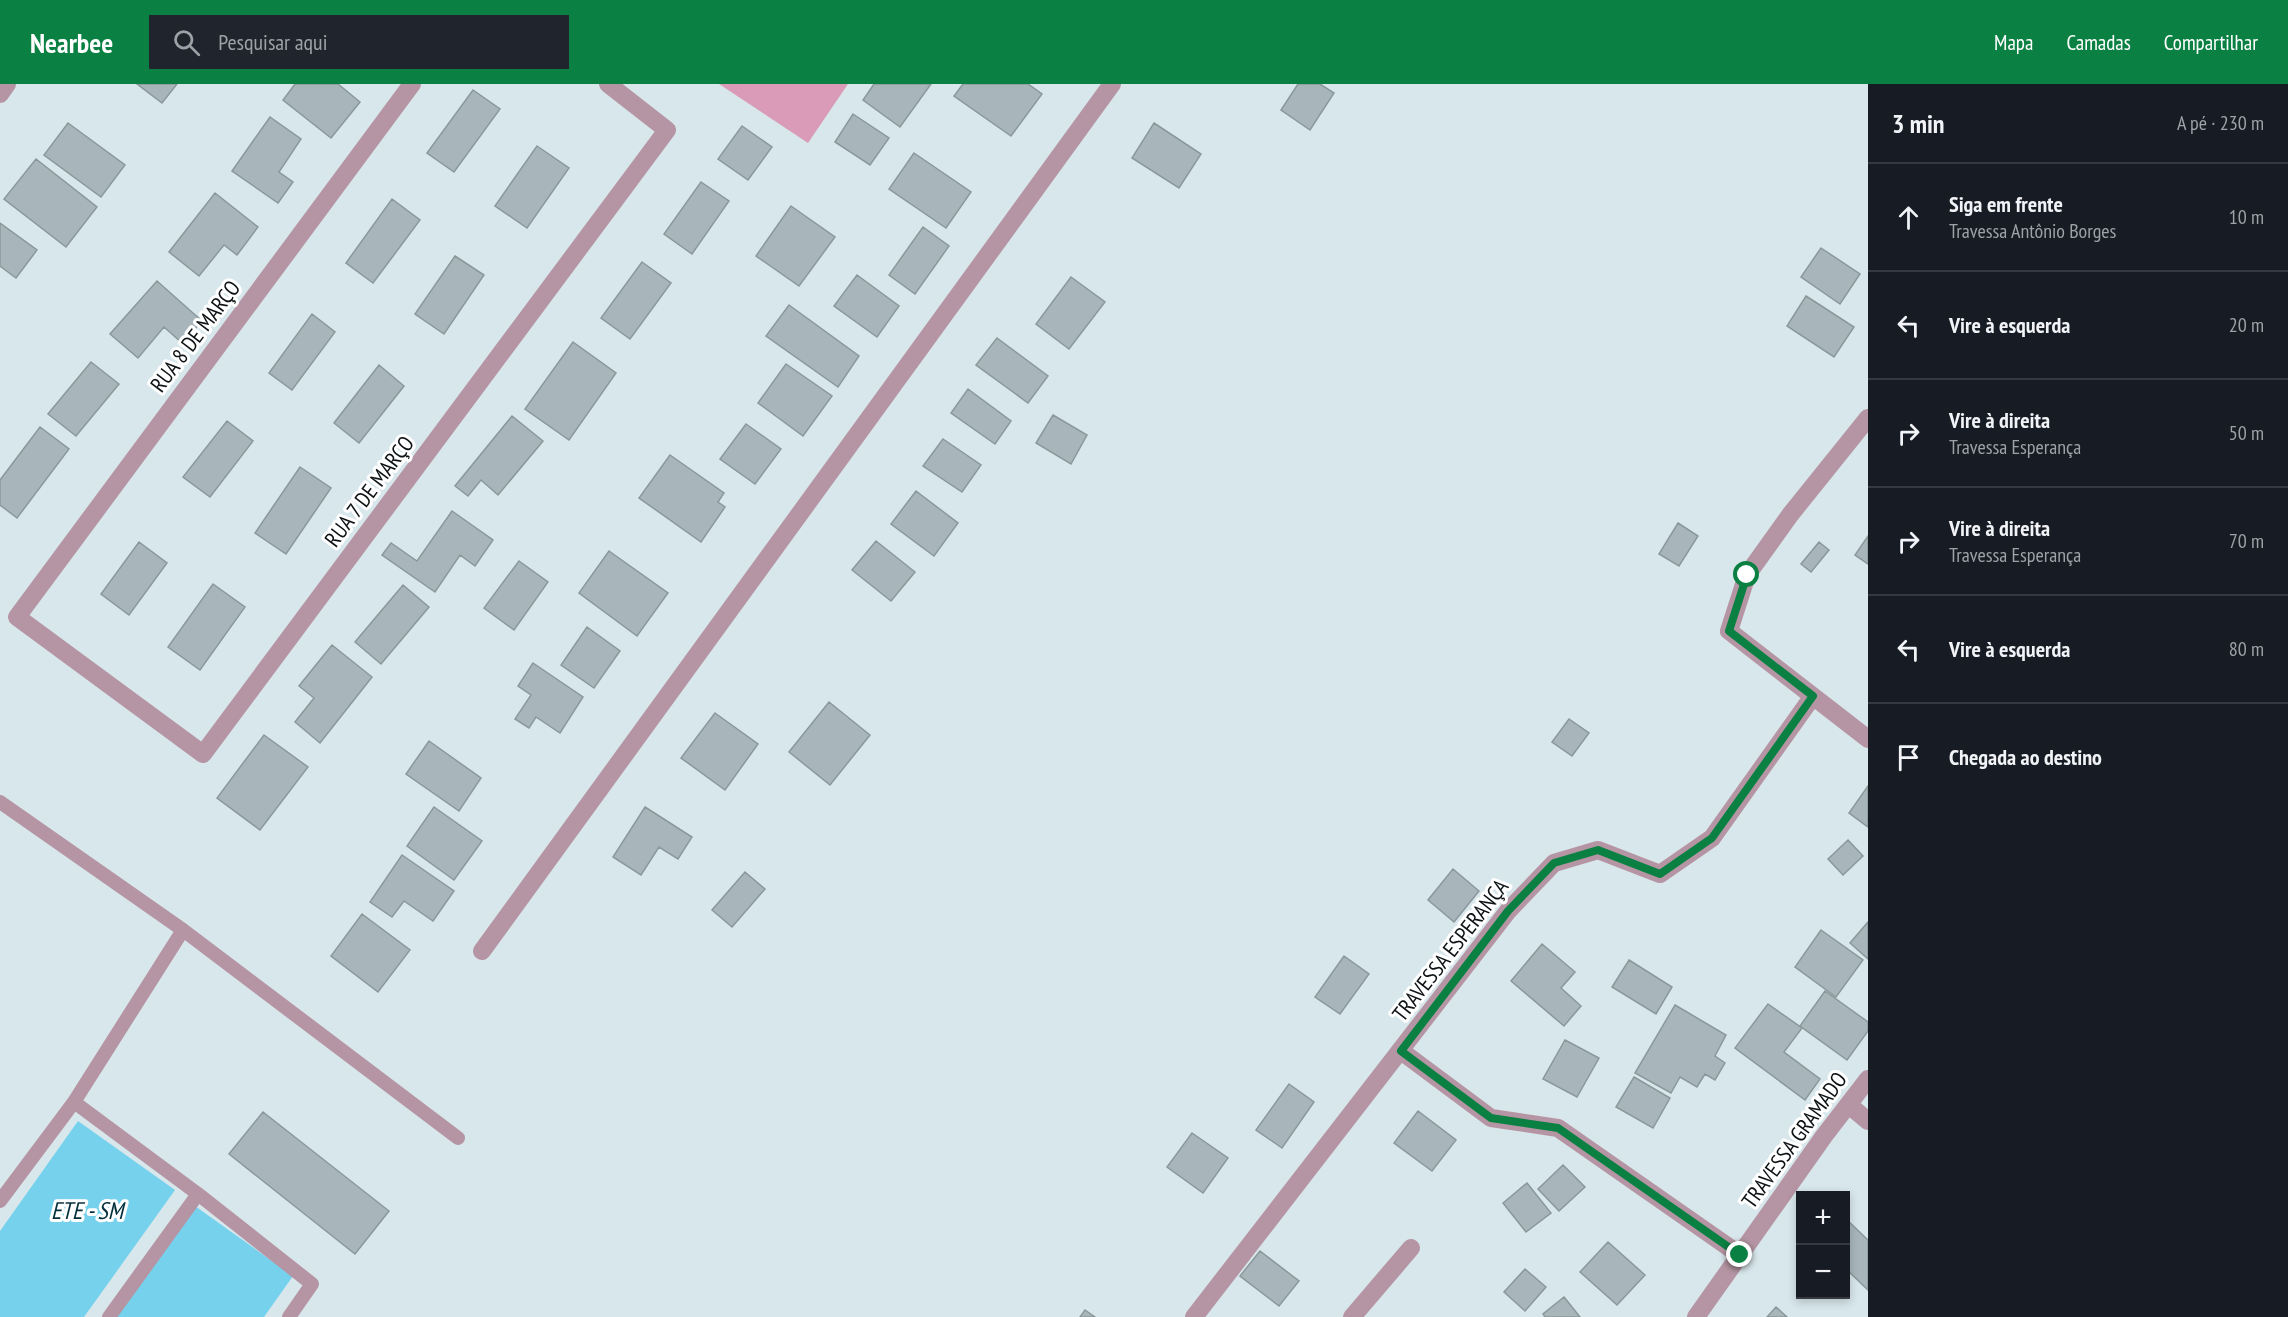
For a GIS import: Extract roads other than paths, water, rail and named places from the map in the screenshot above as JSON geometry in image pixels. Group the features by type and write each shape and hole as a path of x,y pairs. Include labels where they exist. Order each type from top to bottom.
{"street":[{"path":"0,94 7,84"},
{"name":"RUA 8 DE MARÇO","path":"17,617 412,84"},
{"name":"RUA 7 DE MARÇO","path":"17,617 203,754 667,130 609,84"},
{"path":"482,951 1112,84"},
{"path":"1868,418 1790,515 1747,575 1729,631 1868,739"},
{"name":"TRAVESSA ESPERANÇA","path":"1194,1317 1508,911 1554,863 1598,850 1660,874 1712,838 1813,696"},
{"path":"1401,1051 1491,1118 1558,1128 1740,1255"},
{"name":"TRAVESSA GRAMADO","path":"1696,1317 1824,1136 1868,1079"},
{"path":"1849,1105 1868,1121"},
{"path":"1352,1317 1411,1248"}],"lane":[{"path":"0,802 183,930 458,1138"},
{"path":"0,1201 74,1102 183,930"},
{"path":"74,1102 198,1194 312,1284 289,1317"},
{"path":"109,1317 198,1194"}],"water":[{"name":"ETE - SM","path":"78,1121 175,1190 84,1317 0,1317 0,1231"},
{"name":"ETE - SM","path":"195,1206 293,1276 264,1317 116,1317"}]}
